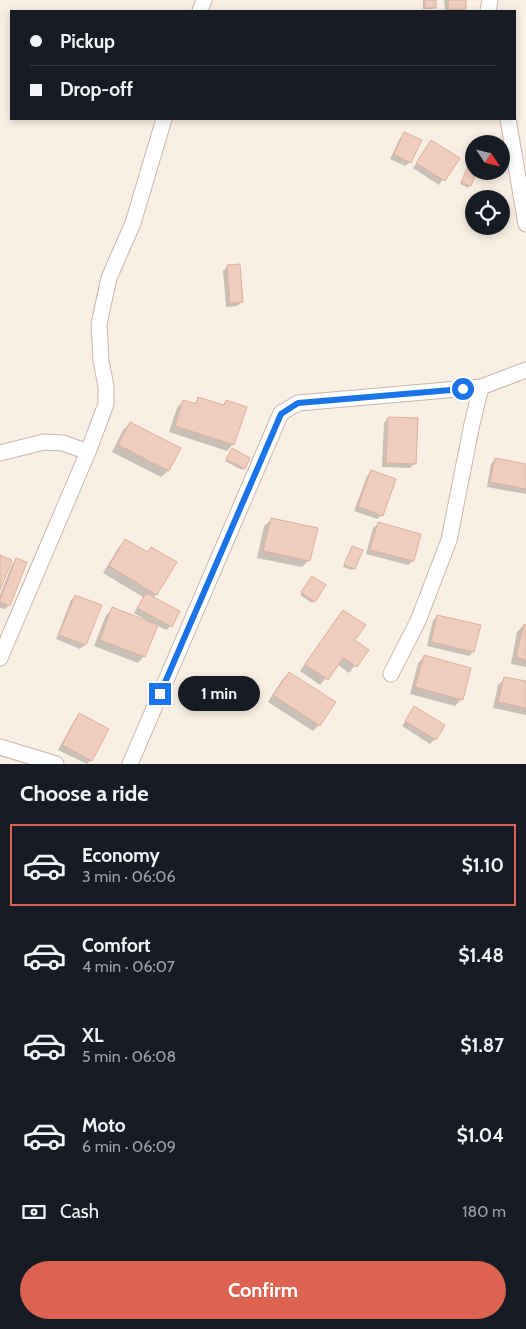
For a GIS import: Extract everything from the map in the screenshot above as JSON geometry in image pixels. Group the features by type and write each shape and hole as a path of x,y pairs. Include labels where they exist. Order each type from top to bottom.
{"street":[{"path":"0,658 88,452 106,404 99,324 108,286 133,223 164,120"},
{"path":"508,120 526,224"},
{"path":"130,764 281,414 298,403 481,387 526,370"},
{"path":"391,674 418,621 448,540 481,387"},
{"path":"0,453 44,442 63,443 88,452"},
{"path":"0,747 56,764"}],"building":[{"path":"425,0 436,0 436,8 425,8"},
{"path":"448,0 466,0 466,9 449,10"},
{"path":"404,132 422,140 411,163 394,154"},
{"path":"431,140 460,158 445,181 416,163"},
{"path":"465,173 465,180 473,180 471,186 461,182"},
{"path":"240,264 243,302 230,303 227,265"},
{"path":"198,397 224,405 226,400 247,407 234,445 175,426 183,400 196,404"},
{"path":"388,417 418,418 416,464 386,463"},
{"path":"130,422 181,448 169,471 118,445"},
{"path":"232,448 250,458 245,469 226,459"},
{"path":"495,458 526,464 526,489 490,482"},
{"path":"371,470 396,479 383,516 358,506"},
{"path":"271,518 318,528 310,561 263,551"},
{"path":"378,522 421,534 414,561 370,550"},
{"path":"125,539 148,552 151,547 177,562 157,595 109,566"},
{"path":"352,546 363,550 355,569 344,565"},
{"path":"0,555 12,560 0,590"},
{"path":"16,558 27,562 10,606 0,602 0,600"},
{"path":"312,576 326,585 315,602 301,592"},
{"path":"146,593 180,611 172,627 137,608"},
{"path":"75,595 102,605 86,645 59,635"},
{"path":"112,607 158,625 145,657 100,640"},
{"path":"343,610 366,625 355,640 369,650 357,667 343,658 328,680 305,664"},
{"path":"437,615 481,625 474,652 431,642"},
{"path":"524,624 526,625 526,660 516,657"},
{"path":"424,655 471,668 463,700 415,687"},
{"path":"289,672 336,702 320,726 273,695"},
{"path":"504,677 526,681 526,708 498,702"},
{"path":"414,706 445,725 436,740 405,721"},
{"path":"79,713 109,729 92,761 62,745"}],"route":[{"path":"160,694 281,414 298,403 463,389"}]}
